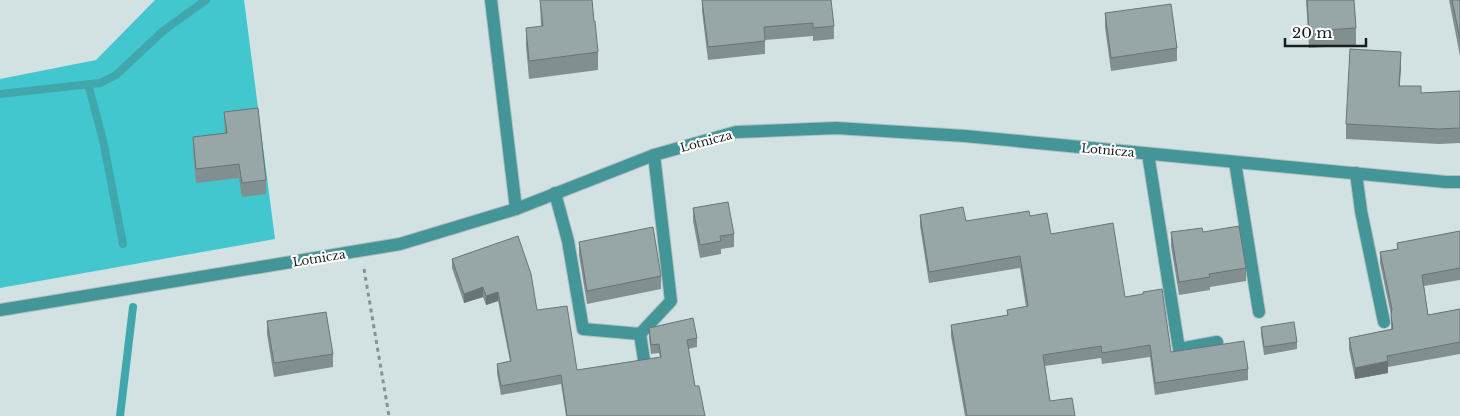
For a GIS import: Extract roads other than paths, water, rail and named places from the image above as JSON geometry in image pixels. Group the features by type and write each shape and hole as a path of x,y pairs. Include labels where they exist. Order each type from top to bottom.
{"street":[{"path":"491,0 516,209"},
{"name":"Lotnicza","path":"0,310 361,251 408,241 516,209 654,155 736,132 836,128 965,136 1460,182"},
{"path":"1148,154 1179,350 1217,342"},
{"path":"640,334 671,301 654,155"},
{"path":"1235,162 1259,312"},
{"path":"1356,173 1361,211 1384,322"},
{"path":"555,193 568,240 583,328 640,334"},
{"path":"640,334 644,360"}],"waterway":[{"path":"0,94 100,83 116,75 163,31 206,0"},
{"path":"88,84 103,140 123,244"},
{"path":"120,416 133,307"}]}
